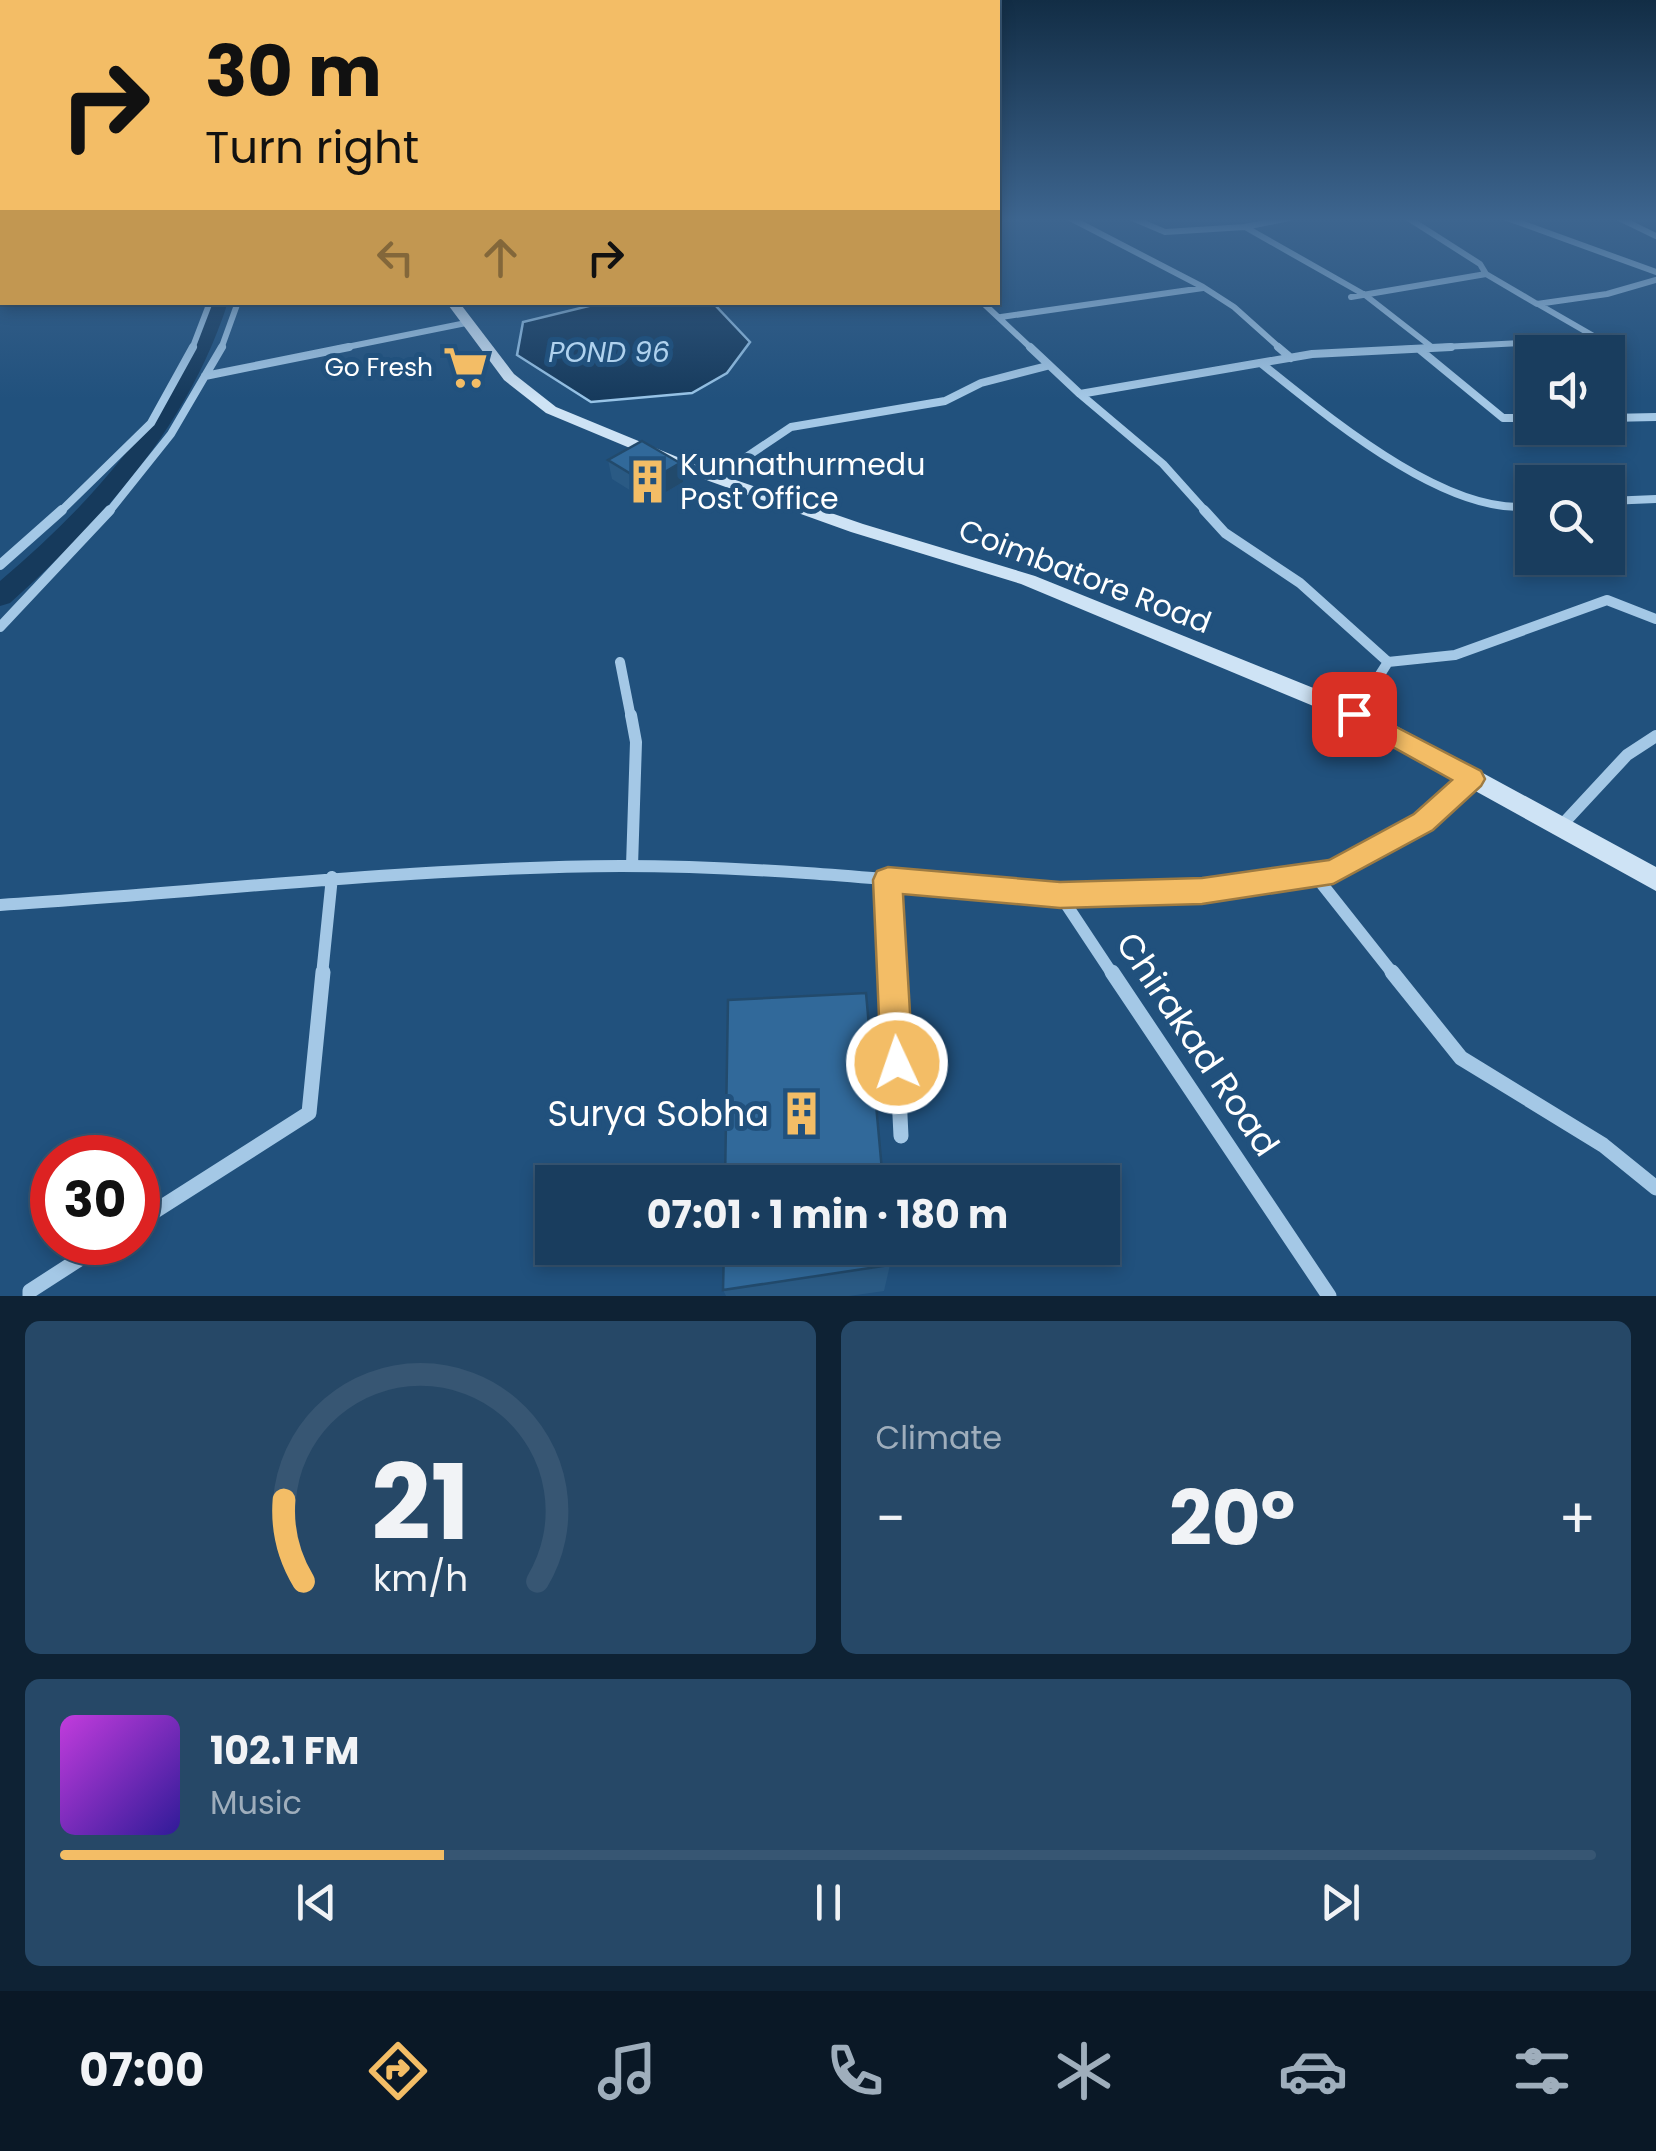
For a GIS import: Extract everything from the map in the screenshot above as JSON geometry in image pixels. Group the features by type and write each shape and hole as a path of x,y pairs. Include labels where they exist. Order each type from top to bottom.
{"main road":[{"name":"Coimbatore Road","path":"454,305 509,377 551,410 714,478 858,528 1028,580 1354,714 1656,880"}],"street":[{"path":"1187,278 1234,307 1291,358"},
{"path":"1335,278 1365,295 1433,348"},
{"path":"1351,297 1460,278"},
{"path":"1080,394 1291,358 1598,339 1494,278"},
{"path":"1537,304 1607,294 1656,280"},
{"path":"1001,317 1204,287"},
{"path":"0,565 152,423 190,352 209,305"},
{"path":"0,627 76,549 165,444 205,376 237,305"},
{"path":"986,305 1047,366 1162,464 1226,533 1300,583 1388,662 1455,655 1607,600 1656,619"},
{"path":"205,376 466,323"},
{"path":"1419,349 1503,418 1515,418"},
{"path":"1262,364 1358,434 1442,487 1502,508 1515,507"},
{"path":"714,478 792,427 945,400 981,383 1047,366"},
{"path":"1625,418 1656,417"},
{"path":"1625,500 1656,499"},
{"path":"620,662 636,742 632,866"},
{"path":"1354,714 1388,662"},
{"path":"1562,826 1627,755 1656,736"},
{"name":"Chirakad Road","path":"1060,895 1202,891 1333,872 1423,822 1472,779"},
{"path":"0,904 332,877 632,866 762,869 1060,895"},
{"path":"1314,874 1461,1058 1603,1146 1656,1188"},
{"path":"160,1208 309,1113 332,877"},
{"path":"888,880 901,1136"},
{"name":"Chirakad Road","path":"1060,895 1329,1296"},
{"path":"27,1294 71,1265"}],"water":[{"name":"POND 96","path":"593,305 715,305 750,342 727,373 692,393 591,402 517,355 523,322"}],"building":[{"path":"642,441 680,463 646,483 608,460"},
{"name":"Surya Sobha","path":"866,993 881,1165 725,1165 728,1000"},
{"path":"724,1265 890,1265 723,1290"}],"waterway":[{"path":"0,596 68,534 132,464 184,387 218,305"}],"place":[{"name":"Go Fresh","path":"466,367"},
{"name":"Kunnathurmedu Post Office","path":"647,481"},
{"name":"Surya Sobha","path":"802,1113"}],"route":[{"path":"897,1063 888,880 1060,895 1202,891 1333,872 1423,822 1472,779 1354,714"}]}
